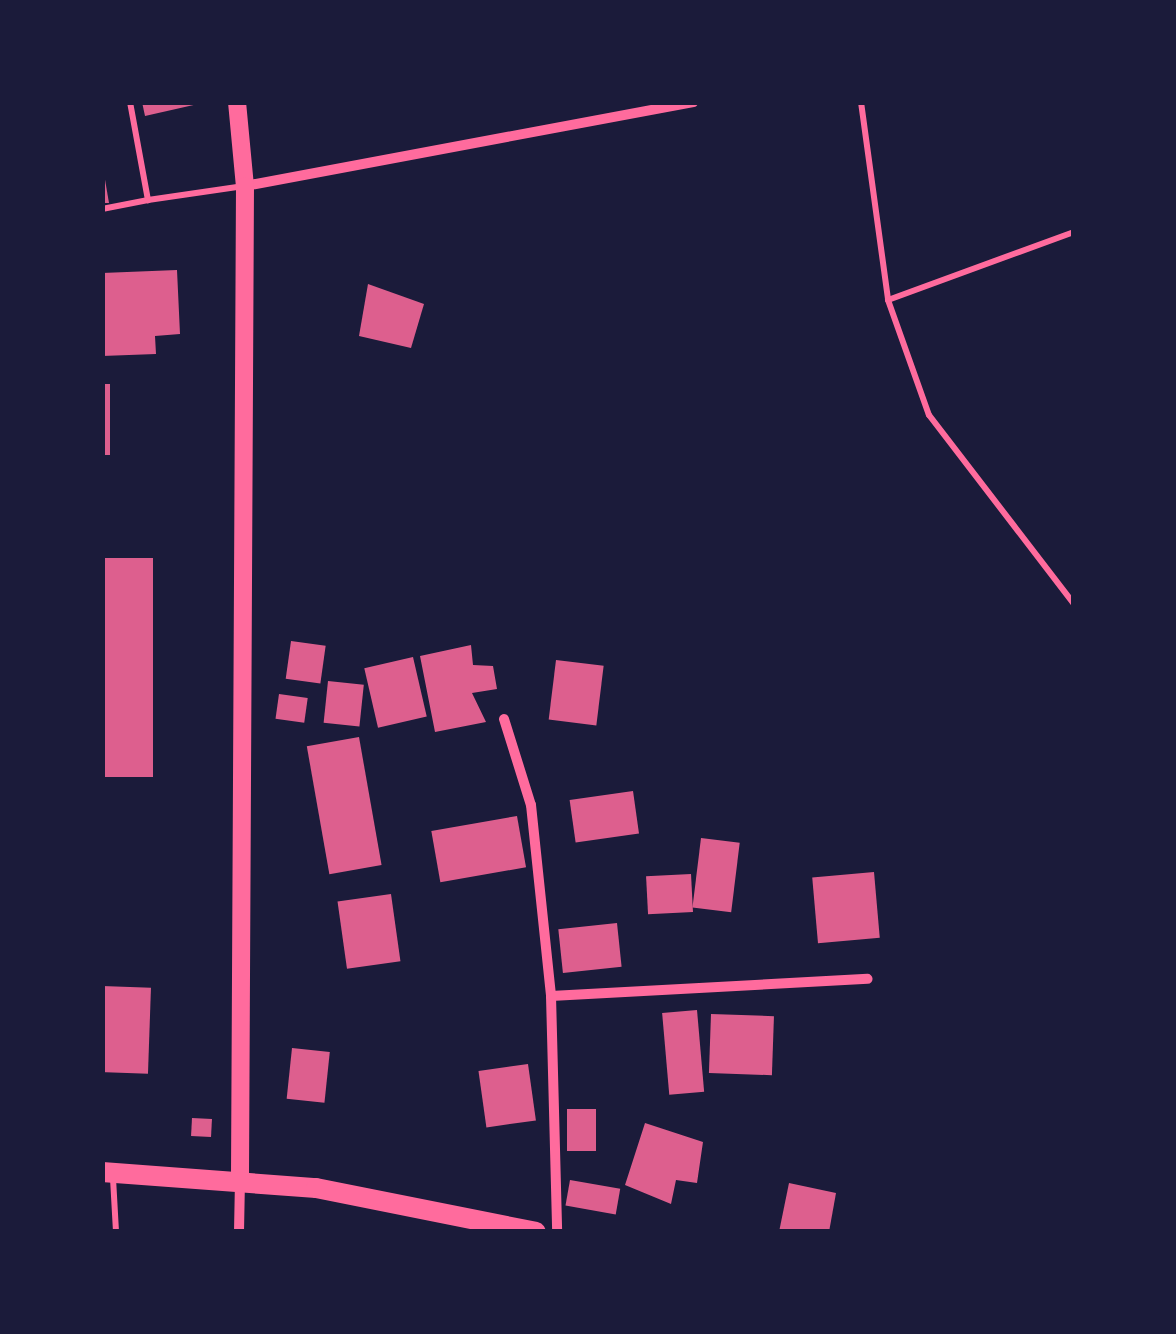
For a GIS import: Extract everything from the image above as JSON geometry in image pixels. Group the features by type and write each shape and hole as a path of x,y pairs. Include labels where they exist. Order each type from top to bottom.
{"main road":[{"path":"237,102 245,186 240,1180"},
{"path":"108,1172 240,1180 536,1232"}],"street":[{"path":"245,186 694,102"},
{"path":"504,719 531,804 551,996 557,1232"},
{"path":"551,996 868,979"},
{"path":"240,1180 240,1232"}],"lane":[{"path":"130,102 148,200"},
{"path":"860,102 888,300 929,415 1074,604"},
{"path":"102,208 245,186"},
{"path":"888,300 1074,232"},
{"path":"108,1172 116,1232"}],"building":[{"path":"142,102 198,102 198,104 145,116"},
{"path":"102,162 109,203 102,203"},
{"path":"177,270 180,334 155,336 156,354 102,356 102,273"},
{"path":"368,284 424,304 411,348 359,336"},
{"path":"102,384 110,384 110,455 102,455"},
{"path":"102,558 153,558 153,777 102,777"},
{"path":"291,641 326,646 320,684 286,679"},
{"path":"471,645 473,665 493,666 497,689 472,693 486,722 435,732 420,656"},
{"path":"413,657 427,716 378,728 364,668"},
{"path":"556,660 604,666 596,725 549,720"},
{"path":"328,681 364,685 359,727 324,723"},
{"path":"279,694 308,698 304,723 276,719"},
{"path":"359,737 382,865 329,874 307,746"},
{"path":"633,791 639,834 576,842 570,800"},
{"path":"517,816 526,867 440,882 431,831"},
{"path":"701,838 740,843 731,912 692,907"},
{"path":"874,872 880,938 818,943 812,877"},
{"path":"691,874 693,912 648,914 646,876"},
{"path":"391,894 400,961 347,969 338,902"},
{"path":"617,923 622,967 563,973 558,929"},
{"path":"102,986 151,988 148,1074 102,1072"},
{"path":"697,1010 704,1092 669,1095 662,1013"},
{"path":"711,1014 774,1016 772,1075 709,1073"},
{"path":"292,1048 330,1052 324,1103 287,1099"},
{"path":"528,1064 536,1120 486,1127 478,1071"},
{"path":"567,1109 596,1109 596,1151 567,1151"},
{"path":"192,1118 212,1119 211,1137 191,1136"},
{"path":"645,1123 703,1142 697,1183 676,1180 671,1204 625,1185"},
{"path":"570,1180 620,1189 616,1214 565,1206"},
{"path":"789,1183 836,1193 829,1232 779,1232"}]}
